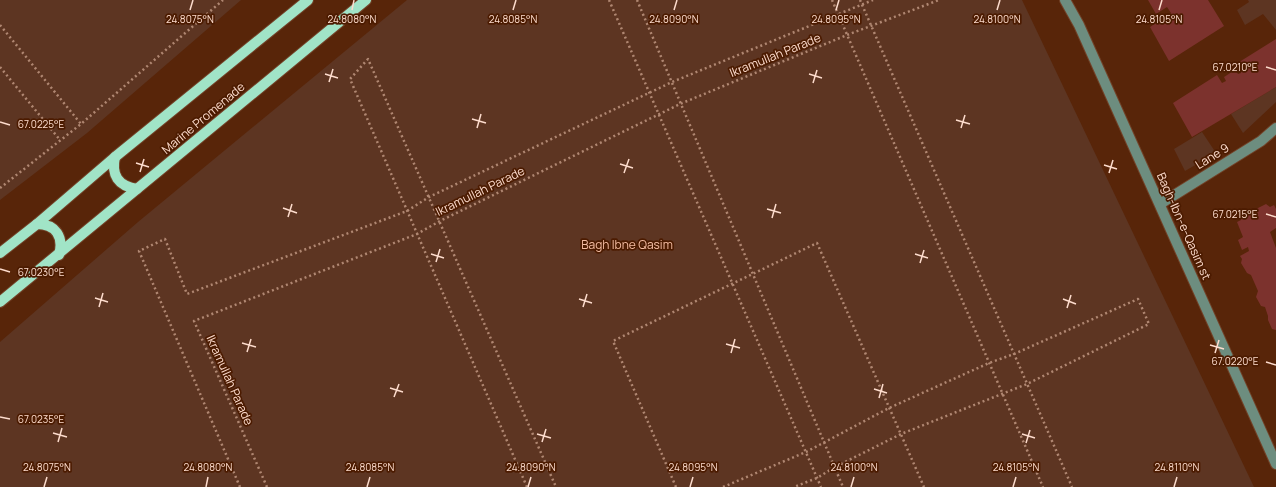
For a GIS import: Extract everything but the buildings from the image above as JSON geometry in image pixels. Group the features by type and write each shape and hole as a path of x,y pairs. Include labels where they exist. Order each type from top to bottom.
{"main road":[{"name":"Marine Promenade","path":"0,253 308,0"},
{"name":"Marine Promenade","path":"0,302 59,255 366,0"},
{"path":"115,157 113,166 115,175 120,182 128,188 137,189"},
{"path":"37,224 45,224 52,227 57,232 61,247 59,255"}],"street":[{"name":"Bagh-Ibn-e-Qasim st","path":"1065,0 1079,25 1276,464"},
{"name":"Lane 9","path":"1160,204 1261,141 1276,128"}],"path":[{"path":"0,188 81,124 223,0"},
{"path":"609,0 821,487"},
{"path":"637,0 844,487"},
{"path":"832,0 1043,487"},
{"path":"860,0 1072,487"},
{"path":"240,487 139,251 165,240 188,294 407,211 429,197 672,82 873,0"},
{"name":"Ikramullah Parade","path":"267,487 194,321 417,234 440,221 680,104 847,35 939,0"},
{"path":"0,25 81,124"},
{"path":"527,487 350,79 368,59 556,487"},
{"path":"0,67 60,140"},
{"path":"676,487 613,341 818,243 924,487"},
{"path":"723,487 806,452 889,408 1138,299 1148,324 1027,384 901,434 835,467 817,478 794,487"}],"green space":[{"path":"0,0 241,0 87,133 0,200"},
{"name":"Bagh Ibne Qasim","path":"407,0 1022,0 1254,487 0,487 0,342 138,222"},
{"path":"1248,0 1276,0 1276,30 1263,14 1245,25 1237,10 1249,2"},
{"path":"1276,87 1276,102 1243,133 1231,114"},
{"path":"1202,132 1216,153 1185,171 1174,149"}]}
